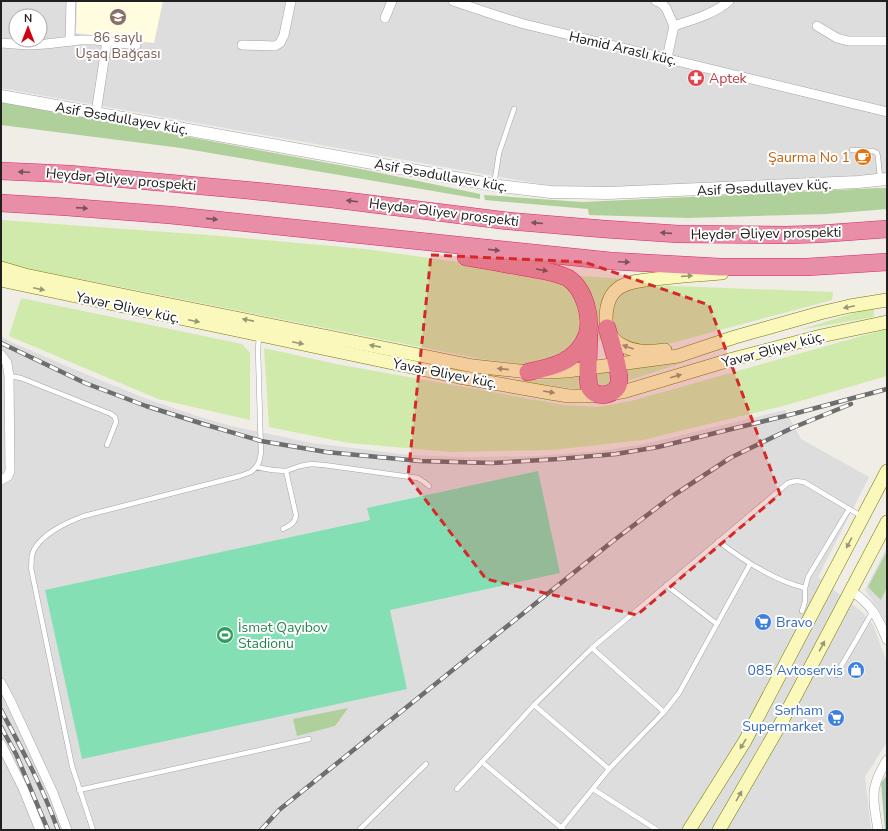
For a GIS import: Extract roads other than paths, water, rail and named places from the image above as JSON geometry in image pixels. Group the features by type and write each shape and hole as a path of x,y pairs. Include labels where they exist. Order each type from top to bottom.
{"highway":[{"name":"Heydər Əliyev prospekti","path":"1,170 266,192 508,221 678,234 786,235 887,229"},
{"path":"1,203 170,215 611,261 720,267 807,267 887,262"},
{"path":"310,230 549,272 558,274 568,279 575,284 586,303 589,316 588,382 591,390 598,395 605,395 618,387 619,378 607,328"},
{"path":"528,372 559,364 570,358 584,342 589,328"}],"main road":[{"path":"735,337 668,350 650,352 640,351 627,348 619,344 613,338 607,328 606,309 612,294 618,288 636,282 807,267"},
{"name":"Yavər Əliyev küç.","path":"1,268 25,275 465,364 502,370 528,372 560,371 678,356 735,337 820,313 887,300"},
{"name":"Yavər Əliyev küç.","path":"1,280 494,384 569,396 605,395 626,391 733,359 821,336 887,322"},
{"path":"887,303 880,307 881,316 883,318 887,318"},
{"path":"689,830 745,741 887,471"},
{"path":"719,830 765,751 887,522"}],"street":[{"path":"70,41 71,1"},
{"path":"242,45 275,46 280,43 284,35 291,1"},
{"path":"385,18 392,1"},
{"name":"Həmid Araslı küç.","path":"453,1 501,18 524,24 887,112"},
{"path":"656,1 666,8 674,26 667,58"},
{"path":"674,26 706,15 725,5 729,1"},
{"path":"817,26 837,38 848,41 887,41"},
{"path":"1,43 46,44 94,40 136,45"},
{"path":"96,113 107,41"},
{"name":"Asif Əsədullayev küç.","path":"1,96 494,185 551,192 608,194 885,181"},
{"path":"818,234 887,221"},
{"path":"1,355 7,363 8,376 5,420 10,471 8,476 1,480"},
{"path":"851,591 859,595 873,611 887,640"},
{"path":"1,683 53,793 67,830"},
{"path":"1,744 23,788 40,830"},
{"path":"878,830 874,793 875,784 887,760"}],"lane":[{"path":"494,185 499,153 514,109"},
{"path":"852,150 873,151 877,153 885,181"},
{"path":"93,830 72,766 31,568 32,555 38,544 53,530 78,518 251,472 259,462 261,453 258,350 259,335"},
{"path":"8,376 21,378 116,417 116,422 107,445"},
{"path":"256,467 286,471 311,464 324,465 418,478 429,486"},
{"path":"283,529 293,523 296,515 286,471"},
{"path":"457,789 534,705 592,648 788,483 796,481 804,482 863,516"},
{"path":"802,611 806,602 805,588 808,576 849,509"},
{"path":"718,541 750,564 790,584 805,588"},
{"path":"482,762 563,829 592,789 609,769 664,712 679,693 750,564"},
{"path":"666,585 717,624"},
{"path":"836,676 873,611"},
{"path":"592,648 664,712"},
{"path":"534,705 609,769"},
{"path":"79,790 309,739"},
{"path":"359,830 426,764"},
{"path":"592,789 657,830"}],"railway":[{"path":"1,343 85,383 146,406 261,441 326,452 420,461 492,463 616,454 658,447 887,389"},
{"path":"261,830 279,810 613,541 671,497 730,458 792,428 851,404"},
{"path":"1,710 39,784 58,830"},
{"path":"1,727 16,754 48,830"}],"place":[{"name":"86 saylı Uşaq Bağçası","path":"118,17"},
{"name":"Aptek","path":"696,78"},
{"name":"Şaurma No 1","path":"863,157"},
{"name":"Bravo","path":"763,622"},
{"name":"İsmət Qayıbov Stadionu","path":"225,635"},
{"name":"085 Avtoservis","path":"856,670"},
{"name":"Sərham Supermarket","path":"836,718"}]}
